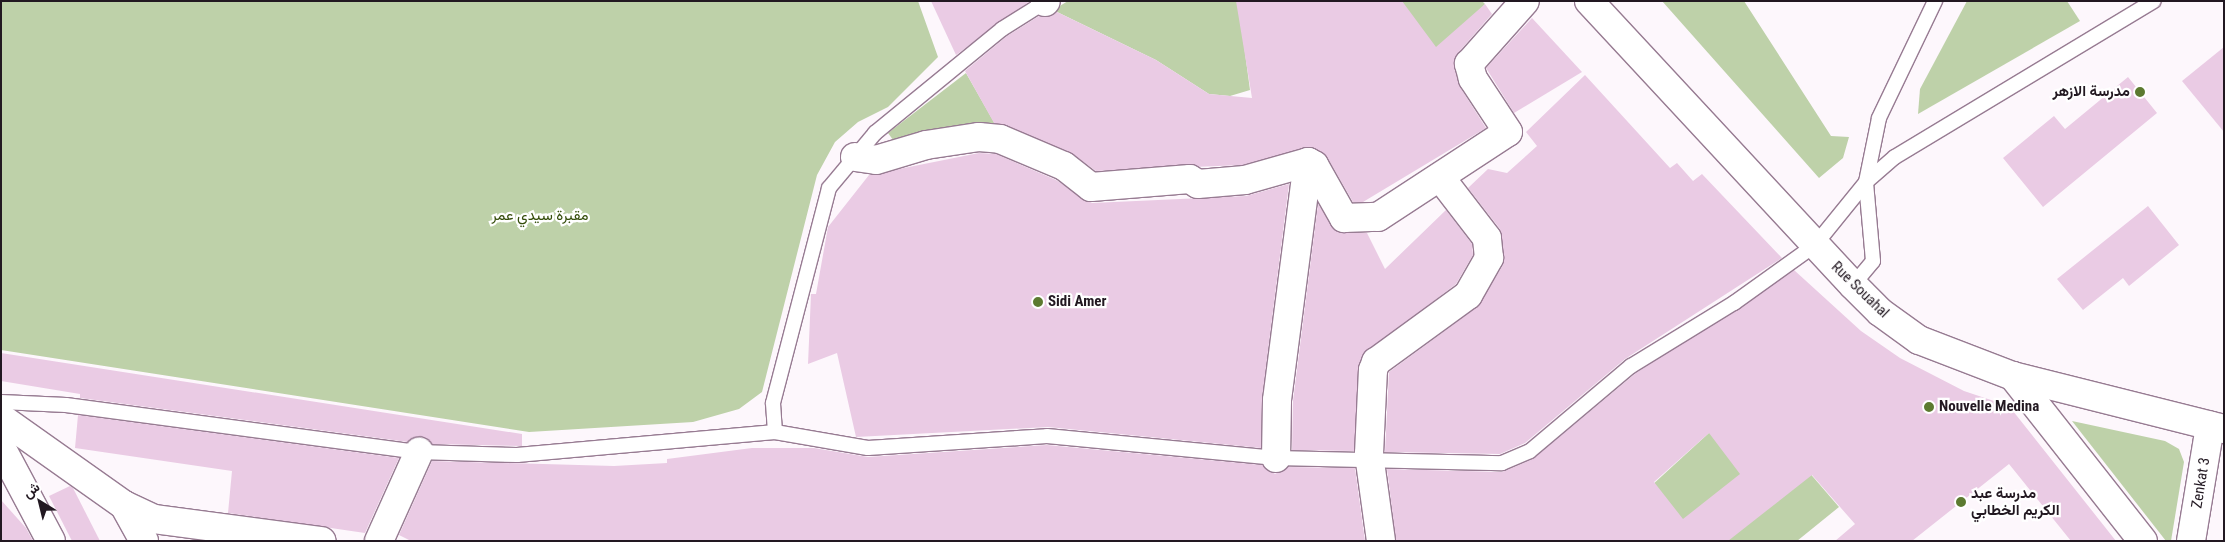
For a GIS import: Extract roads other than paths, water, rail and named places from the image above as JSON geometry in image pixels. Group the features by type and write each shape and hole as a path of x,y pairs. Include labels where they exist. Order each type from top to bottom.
{"street":[{"path":"855,158 876,160 926,145 1000,139 1064,166 1091,187 1245,180 1308,162 1314,165 1344,218 1378,217 1508,132 1473,80 1469,64 1525,1"},
{"name":"Rue Souahal","path":"1589,1 1853,285 1880,312 1919,340 2013,376 2217,428"},
{"path":"1276,458 1276,400 1308,162"},
{"path":"1381,541 1371,462 1376,362 1468,295 1489,258 1487,238 1440,177"},
{"path":"2013,376 2143,541"},
{"path":"1,418 124,505 154,519 322,541"},
{"name":"Zenkat 3","path":"2192,541 2217,428"},
{"path":"1,448 51,541"},
{"path":"379,541 419,452"},
{"path":"124,505 144,541"}],"lane":[{"path":"775,432 773,402 829,188 890,121 1002,29 1046,1"},
{"path":"1853,285 1873,261 1866,182 1879,118 1935,1"},
{"path":"1,402 66,405 419,452 517,455 775,432 868,448 1047,436 1276,458 1371,462 1502,463 1517,459 1631,366 1734,303 1815,245 1866,182 1895,157 2154,1"}],"place":[{"name":"مدرسة الازهر","path":"2140,92"},
{"name":"Sidi Amer","path":"1038,302"},
{"name":"Nouvelle Medina","path":"1929,407"},
{"name":"مدرسة عبد الكريم الخطابي","path":"1961,502"}],"park label":[{"name":"مقبرة سيدي عمر","path":"540,216"}]}
